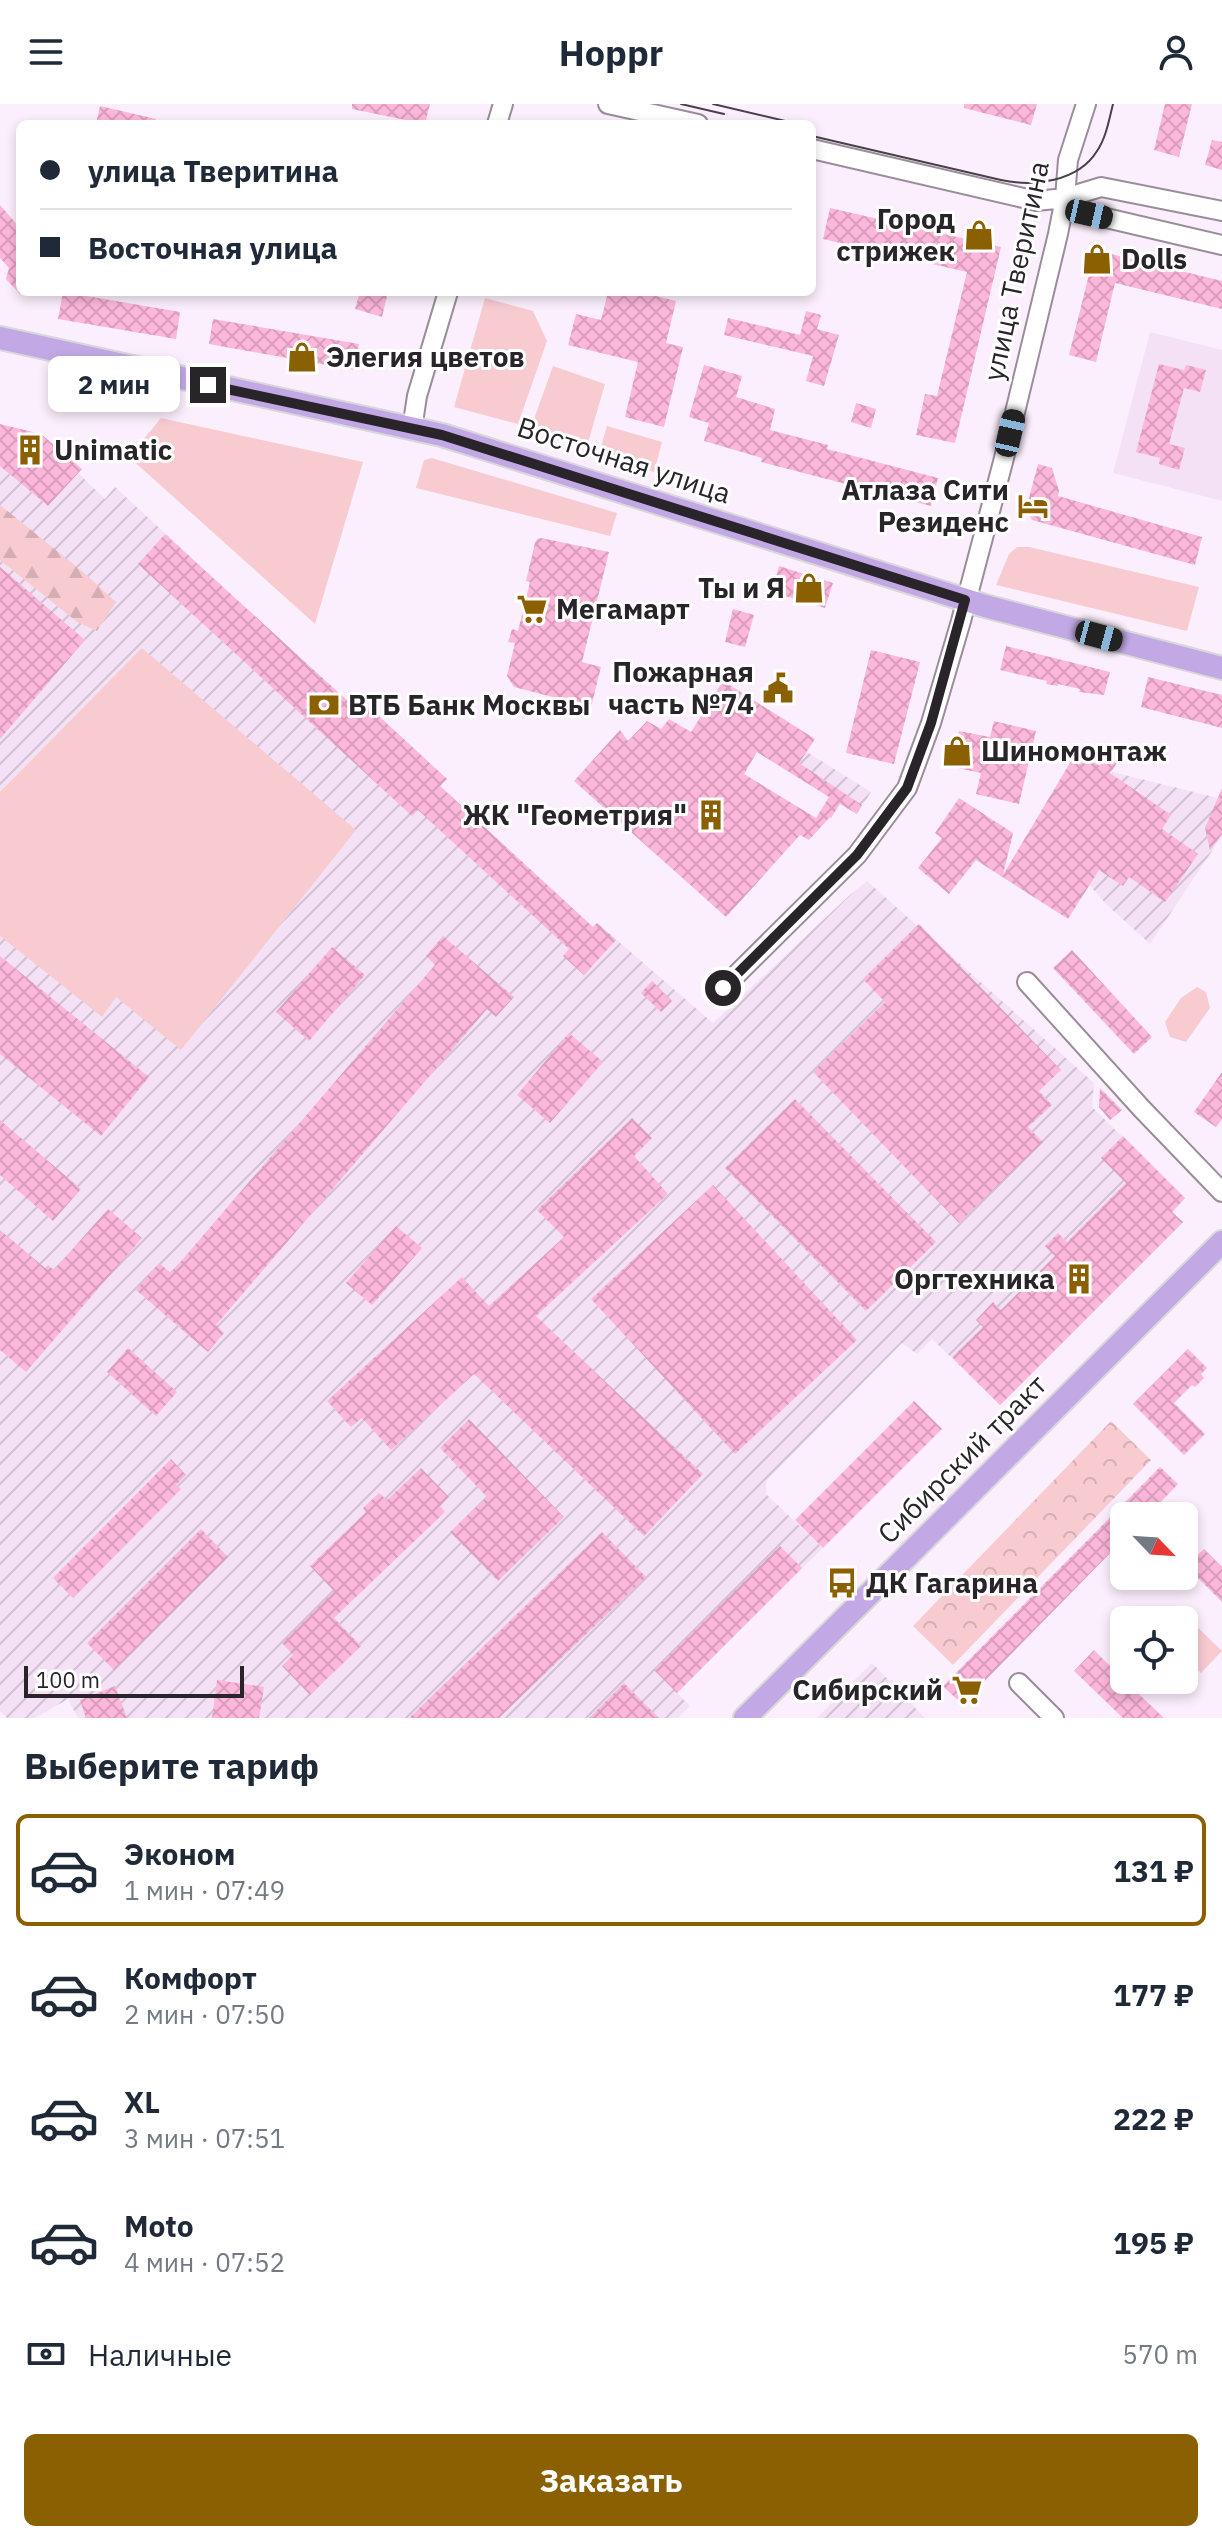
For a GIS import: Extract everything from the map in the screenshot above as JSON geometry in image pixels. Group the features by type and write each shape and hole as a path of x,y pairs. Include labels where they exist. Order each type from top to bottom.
{"main road":[{"name":"Восточная улица","path":"0,338 442,435 965,600 1222,668"},
{"name":"Сибирский тракт","path":"745,1718 1222,1242"}],"street":[{"path":"608,104 680,120"},
{"name":"улица Тверитина","path":"723,988 857,855 907,788 931,723 1003,462 1065,198 1068,160 1086,104"},
{"path":"816,150 1036,201 1065,198 1094,188 1222,211"},
{"path":"1065,198 1089,214 1222,245"},
{"path":"412,429 417,396 447,296"},
{"path":"1027,982 1222,1192"},
{"path":"1019,1683 1054,1718"}],"shaded area":[{"path":"1150,332 1222,350 1222,501 1113,473"},
{"path":"0,466 48,506 78,473 105,499 115,487 361,714 369,707 447,779 440,786 593,927 597,923 713,1023 867,881 1094,1083 1092,1107 1185,1198 1172,1212 1183,1222 1000,1405 932,1339 917,1354 902,1343 766,1481 766,1494 823,1548 677,1693 690,1706 678,1718 78,1718 68,1699 35,1718 7,1718 0,1711"},
{"path":"723,681 815,739 807,752 871,792 857,814 701,716"},
{"path":"1113,772 1222,799 1222,836 1150,944 1105,903 1061,852"},
{"path":"872,1663 925,1718 817,1718 839,1695"}],"green space":[{"path":"485,298 533,311 547,341 518,424 454,407"},
{"path":"553,366 605,384 587,446 530,430"},
{"path":"161,418 363,462 315,624 129,457"},
{"path":"607,426 662,442 654,472 599,454"},
{"path":"432,458 617,513 610,536 416,488 424,460"},
{"path":"0,505 116,602 97,631 77,622 0,560"},
{"path":"1017,547 1029,547 1199,587 1187,631 996,585 1009,554"},
{"path":"142,648 356,830 181,1050 116,997 102,1017 0,936 0,792"},
{"path":"1197,987 1206,992 1210,1008 1186,1042 1170,1037 1165,1022 1181,998"},
{"path":"1111,1421 1151,1460 953,1665 913,1626"},
{"path":"1198,1628 1222,1651 1201,1673 1198,1670"}],"building":[{"path":"352,104 430,104 426,120 406,120 352,109"},
{"path":"964,104 1037,104 1031,125 964,108"},
{"path":"1165,104 1192,104 1179,157 1154,150"},
{"path":"100,106 156,119 156,120 97,120"},
{"path":"1212,140 1222,142 1222,170 1205,165"},
{"path":"0,205 16,223 16,290 6,279 9,268 0,258"},
{"path":"830,208 1001,247 955,443 916,435 925,394 937,396 967,272 823,239"},
{"path":"1095,250 1222,281 1222,309 1115,283 1096,362 1069,355"},
{"path":"62,296 86,296 180,312 176,339 58,319"},
{"path":"359,296 387,296 382,317 355,309"},
{"path":"607,296 656,296 676,301 666,343 683,347 664,427 625,417 638,362 568,345 576,314 601,320"},
{"path":"806,311 821,315 817,329 839,335 824,386 806,381 813,356 724,335 728,318 800,335"},
{"path":"213,319 359,344 354,370 209,344"},
{"path":"1159,364 1184,370 1186,365 1206,370 1200,392 1184,388 1169,444 1185,448 1179,470 1159,464 1160,458 1136,452"},
{"path":"704,365 742,376 736,397 775,409 770,430 828,445 827,449 938,478 931,506 761,462 762,458 704,441 709,423 689,417"},
{"path":"856,403 876,409 871,428 851,422"},
{"name":"Unimatic","path":"0,424 41,434 82,469 48,506 0,466"},
{"path":"1038,464 1052,468 1058,496 1202,537 1195,565 1032,520 1026,509"},
{"path":"165,534 362,714 369,707 447,779 440,786 593,927 597,923 616,940 584,975 563,956 569,949 418,810 412,816 138,564"},
{"path":"541,538 609,552 582,662 601,667 591,707 514,687 507,676 515,643 508,642 512,629 518,631 530,582 526,581 535,543"},
{"path":"779,566 833,583 825,608 772,592"},
{"path":"0,567 85,640 0,739"},
{"path":"733,609 754,615 745,647 725,642"},
{"path":"1006,646 1110,672 1104,695 1079,692 1080,689 1046,684 1047,681 1000,670"},
{"path":"871,650 920,662 894,764 846,753"},
{"path":"1148,677 1222,695 1222,728 1141,707"},
{"name":"ЖК \"Геометрия\"","path":"723,681 815,739 799,763 862,805 857,814 840,804 809,840 800,835 726,917 574,781 620,730 628,741 647,721 661,729 669,719 691,732","holes":["757,752 829,797 816,818 744,774"]},
{"path":"994,721 1036,731 1019,804 976,794 981,773 952,767 959,731 990,737"},
{"path":"1077,751 1100,766 1105,757 1117,763 1110,773 1171,815 1162,829 1198,854 1165,902 1129,877 1123,886 1099,870 1068,919 976,860 949,894 918,868 942,838 935,833 959,798 1013,833 1003,875"},
{"path":"1222,788 1222,834 1210,850 1205,828"},
{"path":"919,924 1061,1070 1039,1091 1052,1105 1028,1127 1043,1142 959,1223 813,1072 885,1002 863,979"},
{"path":"443,936 514,997 496,1017 487,1009 216,1325 224,1333 208,1352 136,1290 159,1263 171,1273 435,965 426,956"},
{"path":"332,947 365,975 309,1041 276,1012"},
{"path":"1072,950 1152,1037 1134,1054 1053,968"},
{"path":"0,956 149,1077 101,1136 0,1054"},
{"path":"652,981 672,1001 661,1012 641,993"},
{"path":"569,1033 603,1062 550,1123 517,1095"},
{"path":"1222,1072 1222,1119 1216,1127 1194,1112"},
{"path":"1100,1088 1122,1110 1110,1120 1099,1107"},
{"path":"795,1099 936,1242 866,1311 725,1168"},
{"path":"632,1118 652,1138 634,1156 668,1194 536,1316 703,1474 644,1536 474,1374 391,1450 362,1418 351,1427 327,1401 462,1277 489,1306 564,1237 537,1210"},
{"path":"0,1120 81,1189 53,1221 0,1175"},
{"name":"Оргтехника","path":"1123,1136 1185,1198 1172,1212 1183,1222 1000,1405 952,1357 983,1327 976,1320 993,1302 1001,1310 1055,1256 1045,1246 1058,1233 1067,1242 1126,1183 1101,1158"},
{"path":"713,1185 857,1340 735,1454 591,1299"},
{"path":"108,1209 142,1238 26,1372 0,1350 0,1230 45,1268 48,1265 54,1270"},
{"path":"396,1226 422,1248 372,1305 346,1283"},
{"path":"128,1348 177,1392 156,1416 107,1372"},
{"path":"1188,1349 1207,1368 1201,1374 1204,1378 1174,1403 1205,1434 1184,1455 1133,1404"},
{"path":"914,1401 942,1429 823,1548 795,1520"},
{"path":"469,1419 564,1517 498,1581 450,1532 487,1497 440,1448"},
{"path":"171,1459 186,1475 176,1485 181,1489 73,1598 53,1578"},
{"path":"1160,1467 1178,1484 1161,1502 1125,1502"},
{"path":"421,1468 449,1497 440,1506 445,1512 334,1618 361,1646 310,1695 282,1666 293,1655 282,1643 334,1591 310,1566 366,1512 363,1508 379,1493 387,1500"},
{"path":"1110,1517 1110,1553 962,1704 943,1686"},
{"path":"201,1529 228,1557 114,1670 87,1643"},
{"path":"602,1532 646,1577 499,1718 409,1718"},
{"path":"780,1546 802,1568 677,1693 654,1670"},
{"path":"1204,1549 1222,1567 1222,1602 1198,1578 1198,1555"},
{"path":"1094,1650 1110,1666 1110,1694 1139,1694 1164,1718 1123,1718 1074,1671"},
{"path":"217,1680 264,1687 259,1718 212,1718"},
{"path":"624,1683 659,1718 589,1718"},
{"path":"115,1686 127,1718 86,1718 80,1700"}],"tram line":[{"path":"681,104 724,114"},
{"path":"713,104 781,120"},
{"path":"816,137 1001,180 1040,182 1067,176 1089,161 1103,140 1113,104"}],"place":[{"name":"Город стрижек","path":"979,235"},
{"name":"Dolls","path":"1097,259"},
{"name":"Элегия цветов","path":"302,357"},
{"name":"Unimatic","path":"30,450"},
{"name":"Атлаза Сити Резиденс","path":"1033,506"},
{"name":"Ты и Я","path":"809,588"},
{"name":"Мегамарт","path":"532,609"},
{"name":"Пожарная часть №74","path":"778,688"},
{"name":"ВТБ Банк Москвы","path":"324,705"},
{"name":"Шиномонтаж","path":"957,751"},
{"name":"ЖК \"Геометрия\"","path":"711,815"},
{"name":"Оргтехника","path":"1079,1279"},
{"name":"ДК Гагарина","path":"842,1583"},
{"name":"Сибирский","path":"967,1690"}],"route":[{"path":"208,385 442,435 965,600 931,723 907,788 857,855 723,988"}]}
